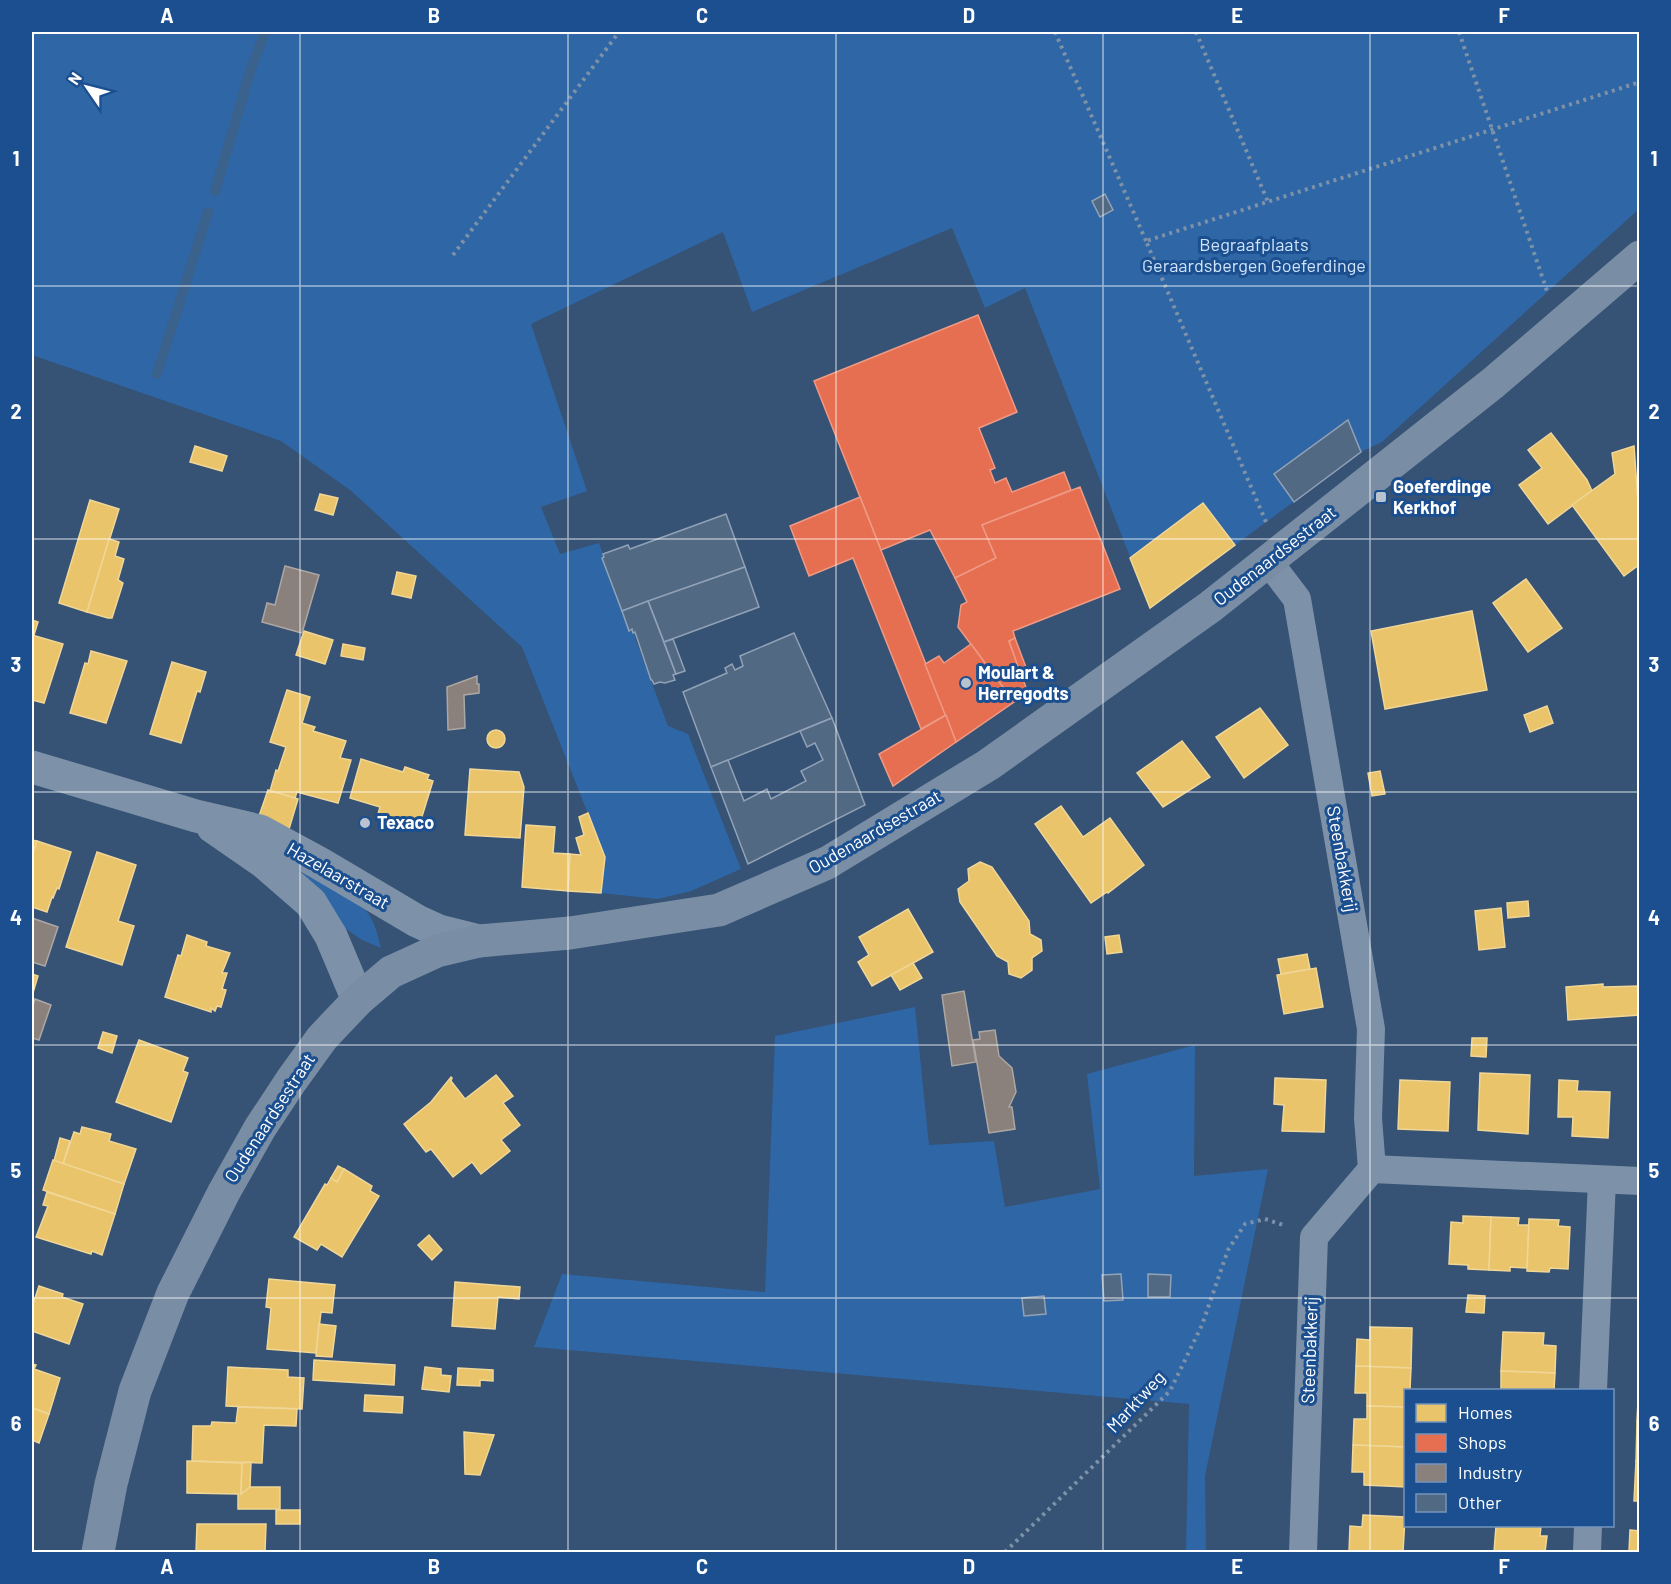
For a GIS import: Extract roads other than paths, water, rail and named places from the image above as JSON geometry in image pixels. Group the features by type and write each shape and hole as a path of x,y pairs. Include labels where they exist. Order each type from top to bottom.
{"main road":[{"name":"Oudenaardsestraat","path":"98,1552 111,1484 135,1391 173,1293 224,1192 260,1128 322,1038 358,1000 391,972 437,951 479,941 570,933 719,910 827,863 988,765 1210,607 1492,383 1640,257"}],"street":[{"name":"Steenbakkerij","path":"1268,561 1297,600 1371,1029 1368,1118 1372,1169 1314,1237 1303,1552"},
{"name":"Hazelaarstraat","path":"32,767 196,816 260,831 417,921 439,931 479,941"},
{"name":"Hazelaarstraat","path":"196,816 265,863 311,903 331,936 358,1000"},
{"path":"1372,1169 1640,1181"},
{"path":"1593,1389 1602,1180"},
{"path":"1587,1552 1588,1527"}],"waterway":[{"path":"215,191 250,72 265,32"},
{"path":"157,374 208,212"}],"place":[{"name":"Goeferdinge Kerkhof","path":"1381,497"},
{"name":"Moulart & Herregodts","path":"966,683"},
{"name":"Texaco","path":"365,823"}],"park label":[{"name":"Begraafplaats Geraardsbergen Goeferdinge","path":"1254,255"}]}
